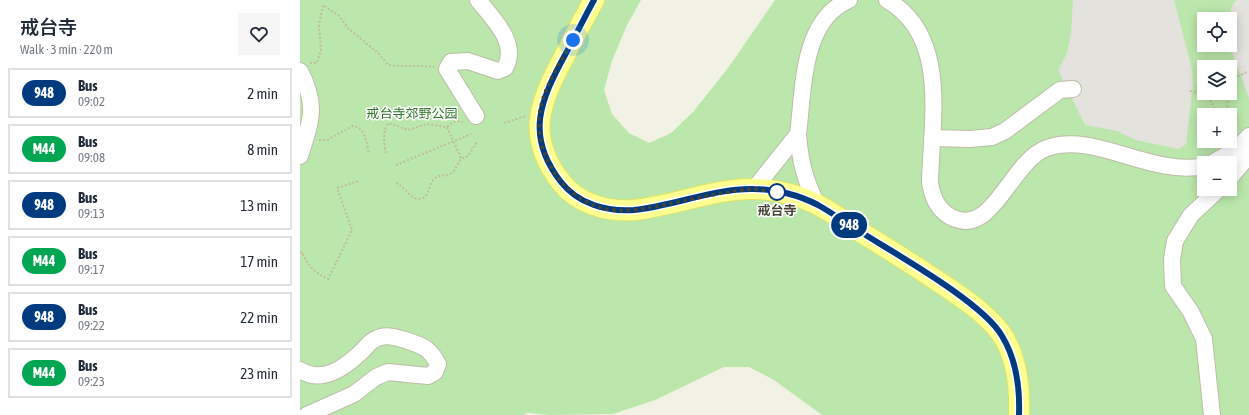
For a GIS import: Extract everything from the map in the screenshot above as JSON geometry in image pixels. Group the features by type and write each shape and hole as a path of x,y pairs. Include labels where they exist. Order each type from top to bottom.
{"main road":[{"path":"594,0 552,79 540,112 540,134 544,154 552,171 564,186 577,197 593,206 614,210 634,210 754,189 791,194 817,204 955,292 991,322 1002,334 1010,351 1018,388 1019,415"}],"street":[{"path":"471,120 447,69 451,62 468,61 498,71 506,68 510,59 508,42 502,30 478,0"},
{"path":"817,204 806,181 799,154 798,134 808,56 815,33 827,14 839,4 849,0"},
{"path":"887,0 898,6 908,16 926,49 934,84 930,183 937,206 945,213 963,220 980,218 988,212 1022,166 1046,148 1077,145 1172,167 1197,167"},
{"path":"300,156 311,120 312,102 302,66"},
{"path":"932,138 970,139 992,136 1005,131 1060,90 1073,89"},
{"path":"754,189 798,134"},
{"path":"1224,156 1237,148 1249,136"},
{"path":"1237,170 1249,155"},
{"path":"1211,196 1191,215 1175,241 1172,259 1173,286 1179,298 1191,312 1204,339 1212,415"},
{"path":"300,370 319,376 338,371 361,352 368,342 380,337 394,337 421,345 432,352 438,364 435,372 428,376 388,372 376,377 354,394 307,415"}],"path":[{"path":"302,66 318,63 321,50 318,25 323,5 339,16 348,28 379,54 388,65 404,67 420,65 447,69"},
{"path":"1237,76 1247,72"},
{"path":"1190,91 1196,92 1197,86"},
{"path":"504,123 540,112"},
{"path":"386,153 384,145 386,125 389,123 408,130 427,124 447,126 456,121 471,120"},
{"path":"305,140 327,140 353,126 359,127 363,132 369,154"},
{"path":"447,126 461,159"},
{"path":"396,165 472,134"},
{"path":"396,183 402,185 413,198 420,200 424,197 435,178 450,175 461,159 468,156 477,142"},
{"path":"300,253 302,252 307,264 318,274 328,279 352,230 337,188 359,181"}],"green space":[{"name":"戒台寺郊野公园","path":"300,0 641,0 627,25 612,61 604,90 612,114 629,133 649,143 671,133 693,112 728,68 775,0 1249,0 1249,415 822,415 774,380 749,367 724,367 655,400 613,414 549,415 528,413 523,415 300,415"}],"shaded area":[{"path":"1073,0 1174,0 1192,69 1193,85 1186,144 1179,149 1136,140 1117,131 1085,125 1058,70 1067,53 1071,34"},
{"path":"1236,0 1249,0 1249,98 1237,66 1237,60 1235,60 1232,52 1237,52 1237,12 1231,12 1231,8"}],"bus line":[{"name":"948","path":"594,0 552,79 540,112 540,134 544,154 552,171 564,186 577,197 593,206 614,210 634,210 722,193 754,189 791,194 817,204 955,292 991,322 1002,334 1010,351 1018,388 1019,415"}],"place":[{"name":"戒台寺","path":"777,192"}],"route":[{"path":"573,40 552,79 544,98 540,112 540,134 544,154 552,171 564,186 577,197 593,206 614,210 634,210 742,190 754,189 777,192"}]}
